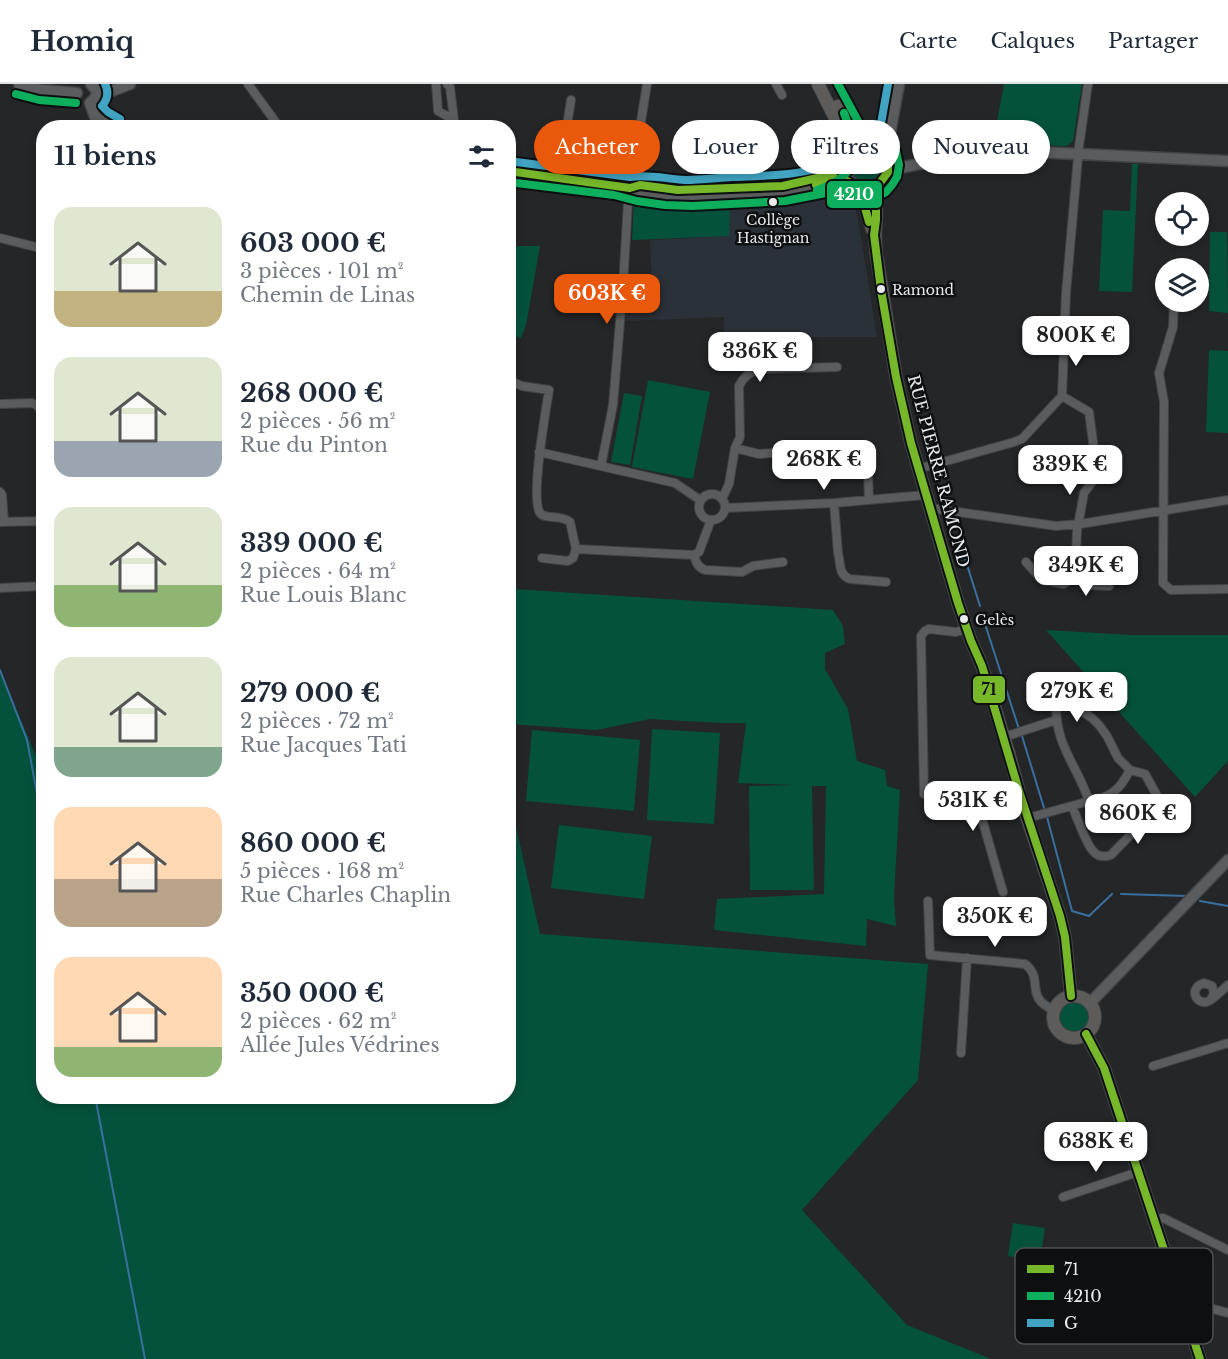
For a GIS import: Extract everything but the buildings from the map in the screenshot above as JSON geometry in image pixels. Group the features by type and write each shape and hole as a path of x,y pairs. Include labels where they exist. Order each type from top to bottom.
{"main road":[{"path":"818,84 836,120"},
{"path":"826,84 845,120"},
{"path":"845,174 860,188 879,184 885,174"},
{"name":"RUE PIERRE RAMOND","path":"852,183 862,196 874,236 896,378 925,495 969,635 976,668 1004,756 1019,791"},
{"name":"RUE PIERRE RAMOND","path":"874,236 875,197 879,184"},
{"name":"RUE PIERRE RAMOND","path":"969,635 982,666 1019,791 1060,916 1065,937 1071,996"},
{"path":"1078,996 1090,1003 1095,1016 1091,1029 1086,1034 1075,1038 1064,1035 1058,1030 1053,1017 1054,1010 1061,1000 1078,996"},
{"path":"1086,1034 1104,1068 1163,1248"},
{"path":"1195,1344 1200,1359"}],"street":[{"path":"19,84 41,90 80,89 81,102 93,93 126,85"},
{"path":"248,84 274,120"},
{"path":"436,84 438,111 449,120"},
{"path":"447,84 450,87 454,120"},
{"path":"601,466 613,405 630,188 647,84"},
{"path":"776,84 782,95"},
{"path":"892,120 899,84"},
{"path":"918,469 1022,439 1062,396 1066,293 1079,146 1088,84"},
{"path":"93,93 95,117 100,120"},
{"path":"559,177 571,100"},
{"path":"900,166 992,150 1228,161"},
{"path":"516,172 665,195 784,191 837,179 852,183"},
{"path":"630,188 640,185 678,190 783,186 830,174"},
{"path":"0,238 36,247"},
{"path":"1174,312 1173,327 1159,373 1164,402 1163,583 1171,590 1228,589"},
{"path":"722,499 729,484 735,448 740,436 739,386 742,380 750,372 760,369 837,367"},
{"path":"516,383 549,390 539,452 537,505 540,514 546,517 564,517 570,522 576,549 573,558 568,561 543,558"},
{"path":"1026,562 1042,580 1047,582 1064,584 1075,574 1077,531 1084,493 1097,472 1089,412 1062,396"},
{"path":"0,404 36,405"},
{"path":"735,448 759,454 867,446 869,500"},
{"path":"539,452 675,483 700,500"},
{"path":"0,492 2,522 36,521"},
{"path":"717,494 722,499 725,508 718,518 711,520 705,518 700,512 700,500 706,495 717,494"},
{"path":"725,508 834,503 925,495"},
{"path":"930,510 937,509 1056,526 1228,500"},
{"path":"834,503 841,573 850,579 886,582"},
{"path":"576,549 694,555 699,552 711,520"},
{"path":"694,555 696,563 705,570 742,572 753,566 783,562"},
{"path":"1075,574 1089,585 1109,586"},
{"path":"0,588 36,586"},
{"path":"969,635 929,629 921,636 924,794 968,795 974,799 978,806 1002,892"},
{"path":"1072,806 1091,849 1105,857 1111,855 1159,805 1160,801 1145,774 1130,770 1118,758 1099,725 1071,703 1062,703 1056,706 1056,720 1063,748 1089,801"},
{"path":"1004,737 1056,720"},
{"path":"1028,818 1104,798 1116,791 1130,770"},
{"path":"1090,1003 1228,860"},
{"path":"928,901 930,955 1025,964 1031,968 1035,977 1038,1000 1054,1010"},
{"path":"961,1053 967,958"},
{"path":"1211,999 1228,985"},
{"path":"1153,1066 1228,1043"},
{"path":"1063,1197 1138,1172"},
{"path":"1154,1220 1163,1218 1228,1250"},
{"path":"1213,1309 1228,1313"}],"shaded area":[{"name":"Collège Hastignan","path":"839,186 852,193 877,337 753,337 723,360 724,317 626,321 628,289 652,287 650,240 728,236 730,202 774,200 780,196"}],"green space":[{"path":"1004,84 1082,84 1073,141 1067,146 1050,145 1050,120 997,120"},
{"path":"1132,164 1138,164 1132,292 1099,291 1103,210 1130,211"},
{"path":"853,174 879,174 872,180 866,181"},
{"path":"640,196 657,202 730,202 729,236 632,240 634,202"},
{"path":"1210,232 1227,232 1228,313 1209,311"},
{"path":"516,246 540,246 526,325 521,338 516,336"},
{"path":"1209,350 1228,351 1228,433 1206,432"},
{"path":"648,380 710,392 693,479 632,467"},
{"path":"624,393 642,396 630,465 611,462"},
{"path":"516,589 833,610 843,626 845,644 825,653 825,669 848,709 857,761 885,770 887,786 900,790 894,898 896,926 867,919 866,946 714,930 717,899 824,894 826,786 812,786 814,890 750,890 749,786 794,785 738,783 746,723 650,719 596,730 516,724"},
{"path":"1046,630 1131,635 1228,635 1228,761 1195,797"},
{"path":"0,670 36,756 36,1104 516,1104 516,826 540,934 928,964 918,1080 802,1210 907,1325 991,1359 0,1359"},
{"path":"652,729 720,733 714,824 647,820"},
{"path":"532,730 640,740 634,811 526,801"},
{"path":"559,825 652,836 644,899 551,888"},
{"path":"1074,1001 1085,1006 1090,1017 1085,1028 1074,1033 1063,1028 1058,1017 1063,1006"},
{"path":"1013,1223 1045,1228 1042,1248 1015,1248 1015,1257 1008,1256"}],"waterway":[{"path":"963,552 980,606"},
{"path":"985,624 1019,729"},
{"path":"0,670 27,740 36,788"},
{"path":"1022,736 1044,808"},
{"path":"1047,817 1072,911 1089,916 1112,894"},
{"path":"1121,894 1187,896"},
{"path":"1200,901 1228,906"},
{"path":"97,1104 145,1359"}],"transit line":[{"name":"G","path":"105,84 107,95 102,106 120,119"},
{"name":"4210","path":"516,183 614,195 665,205 693,206 785,201 841,190 861,197 877,197 886,192 897,177 899,165 896,151 889,141 859,123 838,84"},
{"name":"G","path":"516,162 630,177 651,176 685,180 774,175 815,169 831,159 853,134 874,133 880,129 888,84"},
{"name":"4210","path":"16,94 39,100 76,103"},
{"name":"4210","path":"817,190 842,177 853,160 852,139 844,113"},
{"name":"71","path":"516,172 630,188 640,185 678,190 783,186 830,175 856,144 870,142 881,148 888,159 888,172 876,191 874,235 896,377 911,443 958,603 982,666 1019,791 1060,916 1065,937 1071,996"},
{"name":"71","path":"816,185 835,179 850,182 859,193 869,222"},
{"name":"71","path":"1086,1034 1104,1068 1163,1248"},
{"name":"71","path":"1195,1344 1200,1359"}],"place":[{"name":"Collège Hastignan","path":"773,202"},
{"name":"Ramond","path":"881,289"},
{"name":"Gelès","path":"964,619"}]}
